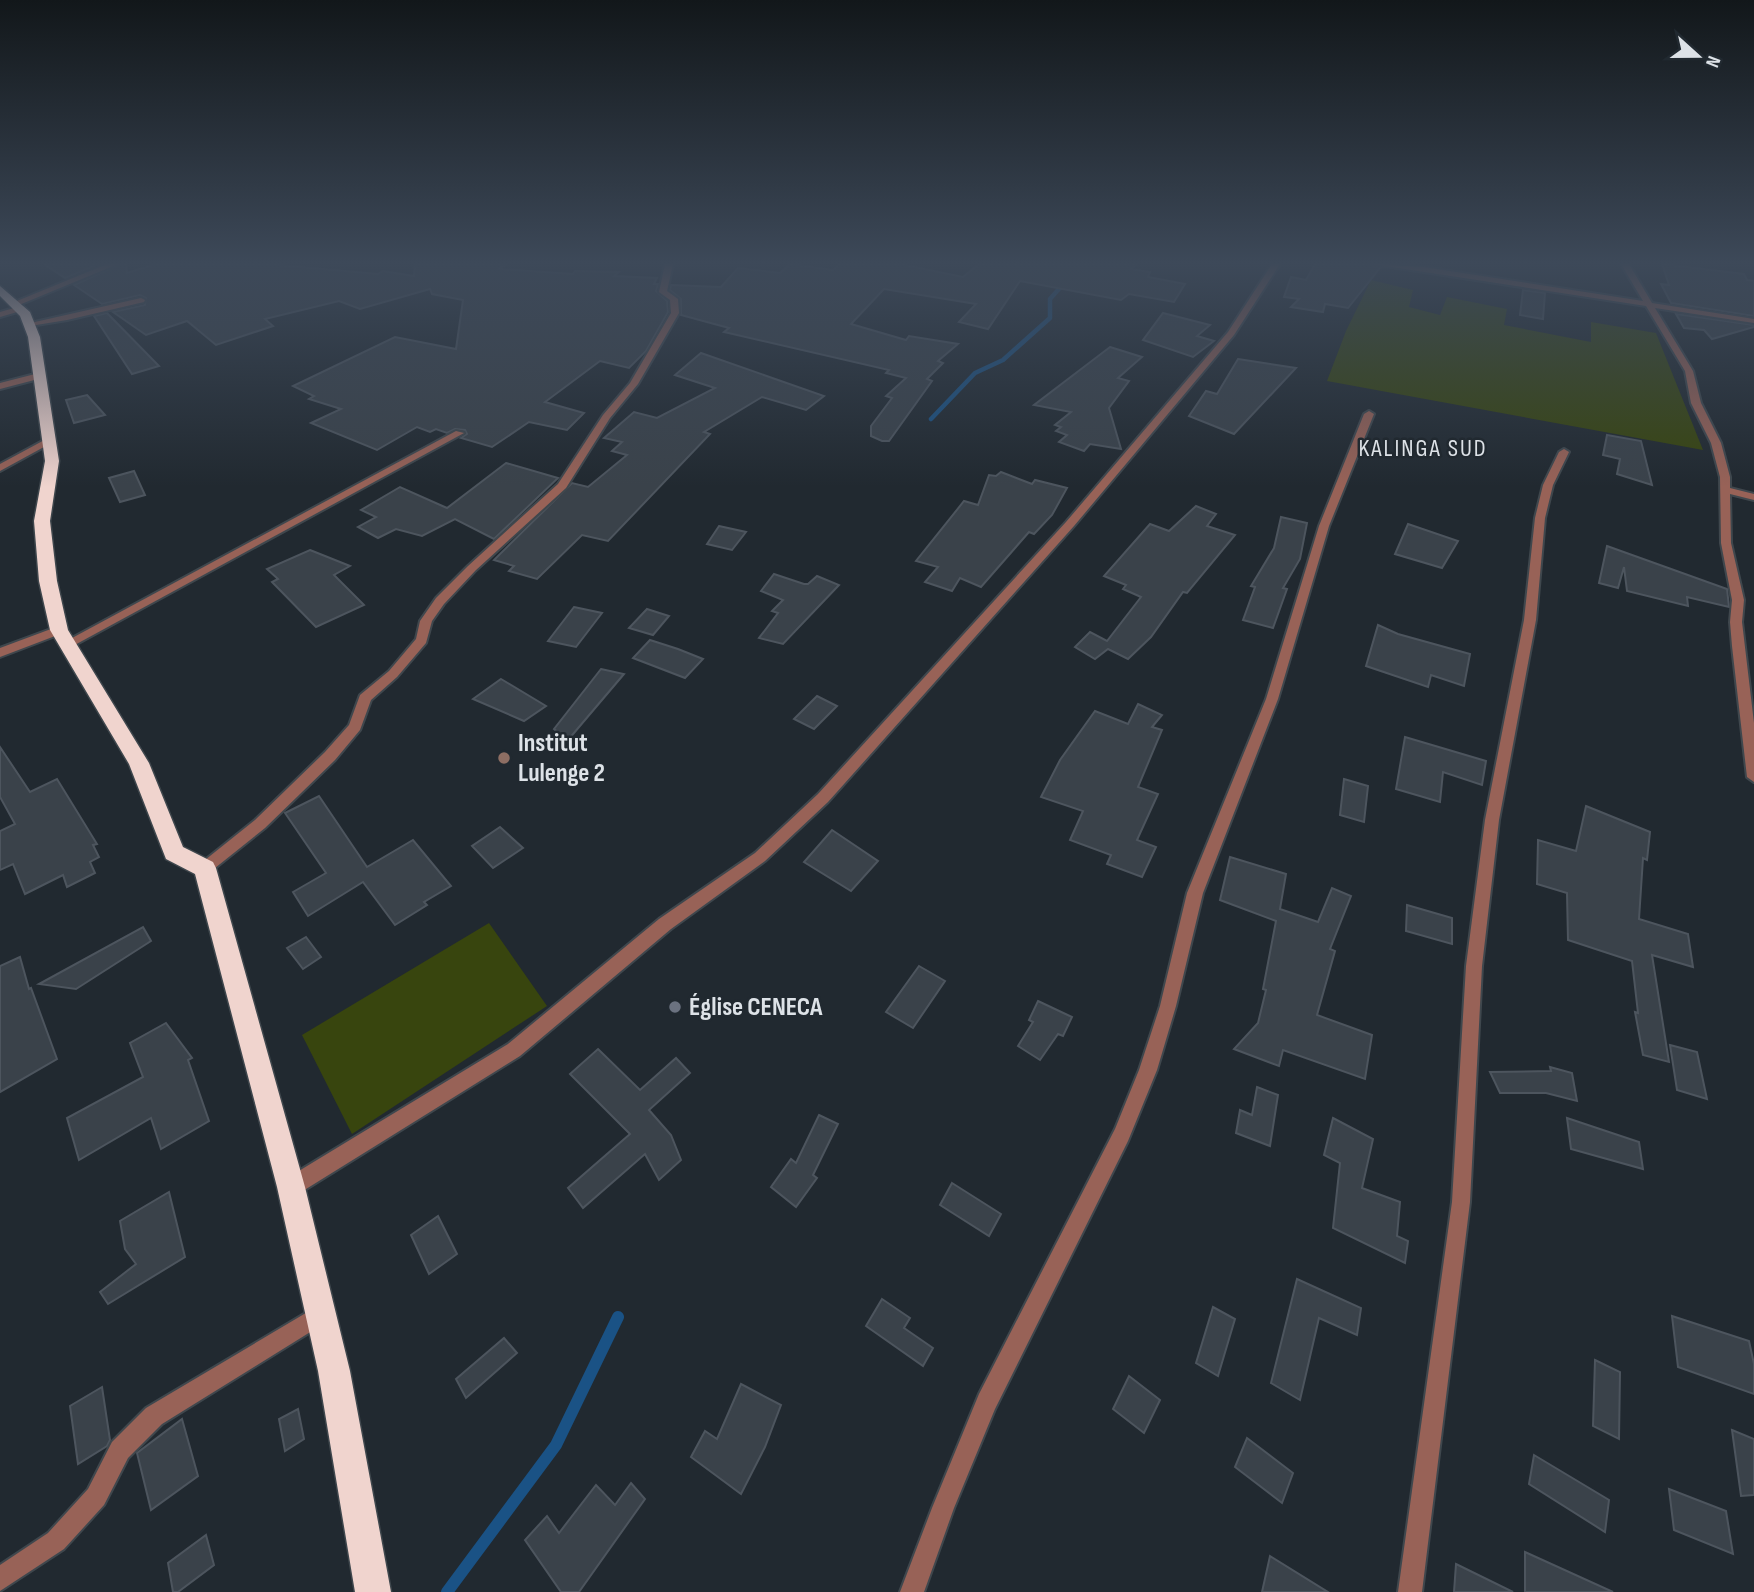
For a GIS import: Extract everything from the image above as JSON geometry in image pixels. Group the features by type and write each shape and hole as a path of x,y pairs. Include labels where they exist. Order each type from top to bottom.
{"highway":[{"path":"25,338 39,376 50,440 52,461 42,521 48,581 63,637 139,763 174,853 205,869 321,1314 371,1576"}],"street":[{"path":"205,869 260,824 330,756 355,727 365,698 393,674 422,640 426,621 440,601 562,486 606,417 634,384 661,338"},
{"path":"290,1187 514,1050 665,924 760,857 779,840 823,798 1070,524 1227,338"},
{"path":"1670,338 1689,370 1696,403 1716,443 1726,490 1726,543 1738,600 1738,646 1754,777"},
{"path":"0,386 39,376"},
{"path":"912,1592 987,1402 1122,1135 1148,1070 1168,1006 1195,893 1272,699 1324,526 1369,414"},
{"path":"1,653 63,637 459,433"},
{"path":"0,468 50,440"},
{"path":"1410,1592 1461,1202 1474,966 1492,820 1530,620 1540,518 1548,485 1564,452"},
{"path":"1726,490 1754,497"},
{"path":"0,1579 56,1541 96,1497 120,1450 154,1416 321,1314"}],"green space":[{"path":"1343,338 1572,338 1591,342 1591,338 1658,338 1703,450 1327,381"},
{"path":"489,923 547,1006 352,1134 302,1035"}],"building":[{"path":"109,338 132,338 159,366 132,374"},
{"path":"208,338 236,338 216,345"},
{"path":"392,338 456,349 458,338 653,338 646,351 629,368 600,361 545,402 584,413 567,430 529,422 492,447 461,438 467,434 465,430 455,429 447,433 436,429 430,432 417,427 377,450 311,423 341,409 309,399 314,396 293,386"},
{"path":"751,338 923,338 958,344 938,361 943,363 927,379 932,381 889,441 882,441 871,436 871,426 892,398 886,396 906,378 886,373 889,370"},
{"path":"1205,338 1214,341 1193,357 1143,340"},
{"path":"1110,347 1142,357 1118,378 1129,381 1109,408 1121,449 1090,444 1084,451 1059,442 1067,435 1056,431 1061,427 1055,425 1071,412 1034,405"},
{"path":"701,353 824,396 806,410 762,397 704,432 710,434 608,541 582,535 537,579 509,571 514,566 494,560 572,483 588,487 627,455 612,451 622,442 604,438 634,412 657,418 715,388 675,375"},
{"path":"1238,359 1296,368 1234,434 1189,416 1206,391 1217,394"},
{"path":"87,395 105,415 74,423 66,400"},
{"path":"1607,435 1641,441 1652,485 1617,474 1620,459 1603,455"},
{"path":"506,463 558,478 494,539 455,519 422,536 396,529 378,538 358,527 376,517 361,510 400,487 447,508"},
{"path":"134,471 145,495 120,502 109,478"},
{"path":"1001,472 1032,484 1035,480 1067,488 1052,515 1034,534 1029,532 981,587 960,578 952,591 925,582 938,567 916,561 964,501 978,505 989,475 996,476"},
{"path":"1196,506 1216,514 1207,526 1235,535 1187,593 1183,592 1151,637 1128,659 1108,649 1095,659 1075,647 1090,632 1107,641 1141,597 1123,589 1126,585 1104,576 1150,524 1169,531"},
{"path":"1281,517 1307,523 1300,559 1283,588 1287,589 1273,628 1243,620 1255,587 1251,586 1274,548"},
{"path":"1408,524 1458,541 1442,568 1395,554"},
{"path":"719,526 746,532 732,550 707,544"},
{"path":"1607,546 1727,589 1729,607 1687,597 1688,606 1627,591 1624,567 1618,588 1599,583"},
{"path":"310,550 350,566 334,575 364,605 316,627 272,582 278,579 267,569"},
{"path":"774,574 804,584 817,576 839,585 783,644 759,638 778,613 772,611 783,600 761,591"},
{"path":"574,607 602,613 576,647 548,641"},
{"path":"647,609 669,616 653,635 629,628"},
{"path":"1378,625 1398,634 1470,654 1464,686 1431,675 1428,687 1366,666"},
{"path":"650,640 703,659 685,678 633,658"},
{"path":"601,669 624,674 568,740 554,729"},
{"path":"501,679 546,706 524,721 473,699"},
{"path":"817,696 837,706 814,729 794,719"},
{"path":"1138,704 1162,715 1152,727 1162,730 1138,787 1158,794 1137,840 1156,847 1142,877 1107,864 1111,855 1070,840 1083,811 1041,797 1060,760 1095,711 1128,724"},
{"path":"1405,737 1486,761 1482,785 1443,772 1440,802 1396,789"},
{"path":"0,747 30,792 57,779 97,844 93,845 99,857 90,862 95,873 67,887 63,875 25,894 13,864 0,870 0,831 15,824 0,797"},
{"path":"1344,779 1368,786 1364,822 1340,815"},
{"path":"319,796 367,867 413,840 451,886 424,902 427,905 395,925 363,882 308,916 293,892 326,873 285,813"},
{"path":"1586,806 1650,832 1647,860 1643,858 1639,919 1688,934 1693,967 1652,955 1669,1062 1643,1055 1635,1012 1638,1013 1632,961 1568,940 1567,893 1537,884 1538,840 1576,851"},
{"path":"500,827 523,848 493,868 472,846"},
{"path":"832,830 878,861 851,891 804,862"},
{"path":"1230,857 1286,874 1280,909 1318,922 1332,888 1351,896 1330,949 1335,951 1317,1015 1372,1035 1365,1079 1283,1050 1279,1066 1234,1049 1258,1023 1266,990 1263,989 1276,921 1220,900"},
{"path":"1407,905 1452,918 1452,944 1406,931"},
{"path":"143,927 151,941 76,989 39,984"},
{"path":"306,937 321,957 303,969 287,948"},
{"path":"20,957 29,989 31,988 57,1059 0,1092 0,966"},
{"path":"919,966 945,981 913,1028 886,1012"},
{"path":"1038,1001 1072,1017 1063,1036 1058,1034 1040,1060 1018,1046 1033,1022 1029,1020"},
{"path":"166,1023 192,1058 188,1060 209,1121 161,1149 151,1118 79,1160 67,1118 143,1077 130,1043"},
{"path":"1670,1045 1697,1052 1707,1099 1677,1090"},
{"path":"598,1049 640,1090 676,1058 690,1073 649,1110 671,1135 681,1160 659,1180 645,1154 583,1208 568,1188 630,1134 570,1074"},
{"path":"1550,1067 1572,1073 1577,1101 1546,1093 1500,1093 1490,1072 1551,1071"},
{"path":"1257,1087 1278,1095 1270,1146 1236,1133 1240,1110 1252,1115"},
{"path":"819,1115 838,1124 813,1175 817,1178 796,1207 771,1187 791,1159 796,1163"},
{"path":"1333,1118 1373,1139 1362,1188 1400,1202 1397,1236 1408,1241 1405,1263 1333,1228 1340,1163 1324,1155"},
{"path":"1567,1118 1639,1142 1643,1169 1571,1149"},
{"path":"952,1183 1001,1214 989,1236 940,1205"},
{"path":"169,1192 185,1257 108,1304 100,1292 136,1264 125,1249 120,1221"},
{"path":"438,1216 457,1254 429,1274 411,1235"},
{"path":"1297,1279 1361,1308 1357,1335 1319,1318 1300,1400 1271,1383"},
{"path":"882,1299 910,1318 904,1328 933,1348 923,1366 866,1326"},
{"path":"1213,1307 1235,1319 1218,1376 1196,1363"},
{"path":"1672,1316 1749,1341 1754,1364 1754,1394 1678,1367"},
{"path":"504,1338 517,1353 466,1398 456,1379"},
{"path":"1595,1360 1620,1372 1619,1439 1593,1426"},
{"path":"1129,1376 1160,1400 1144,1433 1113,1409"},
{"path":"741,1384 781,1405 765,1447 741,1494 691,1457 705,1431 717,1439"},
{"path":"102,1387 110,1440 107,1446 78,1464 70,1406"},
{"path":"298,1409 304,1439 285,1451 279,1419"},
{"path":"182,1419 198,1476 151,1510 137,1453"},
{"path":"1732,1430 1754,1439 1754,1495 1741,1496"},
{"path":"1247,1438 1293,1473 1282,1503 1235,1467"},
{"path":"1534,1455 1609,1500 1605,1532 1529,1484"},
{"path":"631,1483 645,1499 579,1592 561,1592 525,1540 547,1516 559,1533 596,1485 615,1505"},
{"path":"1669,1489 1726,1511 1733,1554 1674,1530"},
{"path":"206,1535 214,1565 178,1592 173,1592 168,1563"},
{"path":"1525,1552 1613,1592 1525,1592"},
{"path":"1270,1556 1328,1592 1262,1592"},
{"path":"1456,1564 1513,1592 1454,1592"}],"waterway":[{"path":"931,419 975,373 1003,360 1027,338"},
{"path":"447,1592 556,1445 618,1317"}],"place":[{"name":"Institut Lulenge 2","path":"504,758"},
{"name":"Église CENECA","path":"675,1007"}],"district":[{"name":"KALINGA SUD","path":"1423,448"}]}
